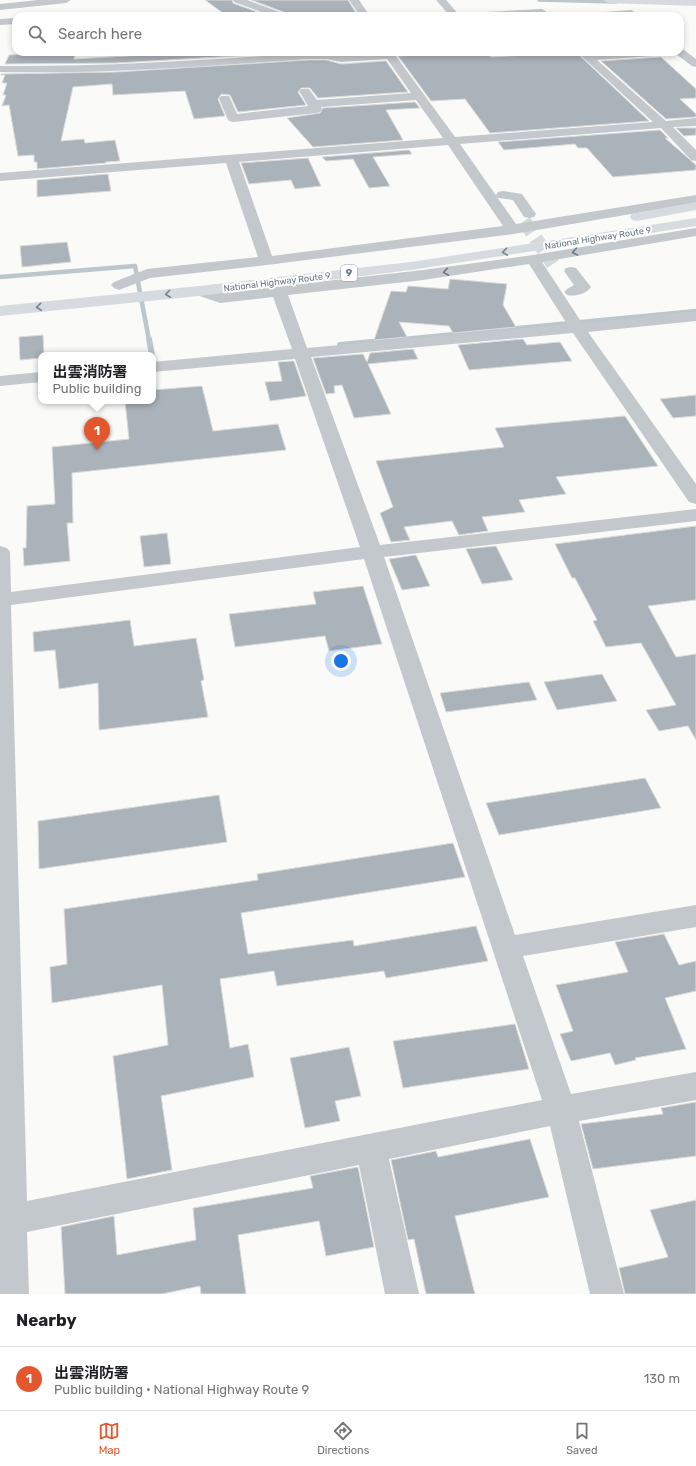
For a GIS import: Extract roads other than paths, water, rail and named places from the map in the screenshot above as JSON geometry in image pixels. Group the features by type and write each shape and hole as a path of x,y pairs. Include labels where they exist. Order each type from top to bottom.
{"main road":[{"path":"608,0 696,3"},
{"name":"9","path":"492,242 696,206"},
{"name":"National Highway Route 9","path":"24,294 358,260 696,216"},
{"name":"National Highway Route 9","path":"0,310 199,291 411,266 641,232 696,222"}],"street":[{"path":"0,7 66,0"},
{"path":"238,0 270,12"},
{"path":"354,0 362,12"},
{"path":"441,0 451,12"},
{"path":"532,0 542,12"},
{"path":"0,22 12,21"},
{"path":"684,55 696,64"},
{"path":"0,69 58,70 149,67 309,56 341,56 342,72"},
{"path":"389,56 486,191 522,222"},
{"path":"586,56 664,125 696,157"},
{"path":"141,57 149,67"},
{"path":"225,98 233,118 316,109 305,91"},
{"path":"313,104 419,96"},
{"path":"0,177 696,122"},
{"path":"231,159 267,261"},
{"path":"486,191 503,194 522,222"},
{"path":"119,285 147,274 379,248 522,222 617,214 696,199"},
{"path":"628,243 641,232"},
{"path":"199,291 220,298 389,279 533,259 696,232"},
{"path":"358,260 379,248"},
{"path":"533,259 566,296"},
{"path":"553,264 577,328 696,498"},
{"path":"389,279 411,266"},
{"path":"566,296 583,287 571,271"},
{"path":"279,291 372,552 561,1110 607,1294"},
{"path":"156,367 696,316"},
{"path":"0,381 38,377"},
{"path":"1,600 372,552 696,515"},
{"path":"0,552 2,799 12,1294"},
{"path":"506,948 696,916"},
{"path":"10,1220 561,1110 696,1086"},
{"path":"371,1148 402,1294"}],"waterway":[{"path":"539,0 616,2"},
{"path":"0,277 135,266 149,340"},
{"path":"393,340 696,311"},
{"path":"149,339 151,352"},
{"path":"340,345 403,339"}],"tunnel":[{"path":"524,221 553,264"}],"place":[{"name":"出雲消防署","path":"97,450"}]}
